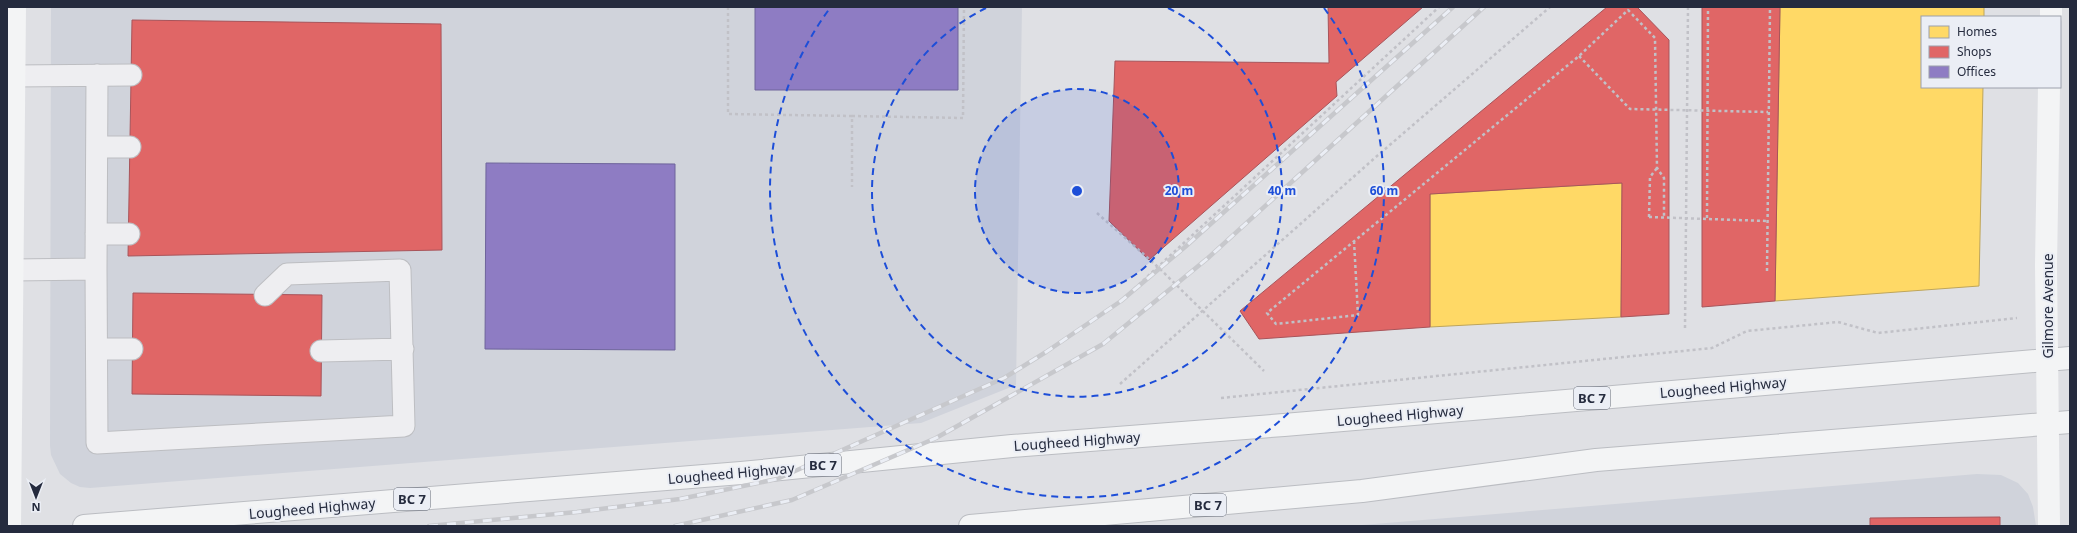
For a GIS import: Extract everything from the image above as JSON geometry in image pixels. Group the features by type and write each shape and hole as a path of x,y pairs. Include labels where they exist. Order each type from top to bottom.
{"main road":[{"path":"10,526 15,7"},
{"name":"Gilmore Avenue","path":"2049,88 2046,265 2049,526"},
{"name":"Lougheed Highway","path":"84,526 733,474 1012,446 1284,425 2070,358"},
{"name":"BC 7","path":"970,526 1362,491 1596,460 2070,422"}],"lane":[{"path":"97,75 97,443 404,426 400,270 288,274 265,295"},
{"path":"14,76 131,75"},
{"path":"97,147 130,147"},
{"path":"96,234 129,234"},
{"path":"12,270 96,268"},
{"path":"97,349 132,349"},
{"path":"321,351 403,349"}],"path":[{"path":"728,7 728,114 963,118 964,7"},
{"path":"1122,301 1439,7"},
{"path":"1120,384 1383,151 1550,7"},
{"path":"1685,328 1688,7"},
{"path":"1706,218 1708,7"},
{"path":"1767,271 1770,7"},
{"path":"1354,241 1358,315 1276,324 1267,313 1354,241 1579,56 1628,10 1655,38 1657,168 1664,178 1664,217"},
{"path":"1579,56 1630,109 1768,112"},
{"path":"852,116 852,187"},
{"path":"1657,168 1650,177 1649,217 1767,221"},
{"path":"1097,213 1158,267 1201,312 1264,371"},
{"path":"1213,399 1712,348 1747,331 1838,322 1878,333 2015,318"}],"shaded area":[{"path":"51,7 1022,7 1016,385 921,423 90,488 80,487 71,483 60,474 51,455 50,446"},
{"path":"1977,474 2001,475 2018,483 2028,494 2033,507 2036,526 1350,526"}],"building: Homes":[{"path":"1780,7 1984,7 1984,16 1921,16 1921,88 1983,88 1979,286 1775,301"},
{"path":"1622,183 1621,317 1430,327 1430,194"}],"building: Shops":[{"path":"1328,7 1423,7 1336,82 1337,96 1149,260 1109,221 1115,61 1329,63"},
{"path":"1607,7 1637,7 1669,40 1669,314 1621,317 1622,183 1430,194 1430,327 1259,339 1240,311"},
{"path":"1702,7 1780,7 1775,301 1702,307"},
{"path":"132,20 441,24 442,250 128,256"},
{"path":"133,293 322,295 321,396 132,394"},
{"path":"2000,517 2000,526 1870,526 1870,518"}],"building: Offices":[{"path":"755,7 958,7 958,90 755,90"},
{"path":"486,163 675,164 675,350 485,349"}],"railway":[{"path":"429,526 577,512 680,499 777,479 1004,378 1046,352 1121,301 1185,247 1453,7"},
{"path":"675,526 792,500 936,438 1103,344 1208,258 1484,7"}]}
